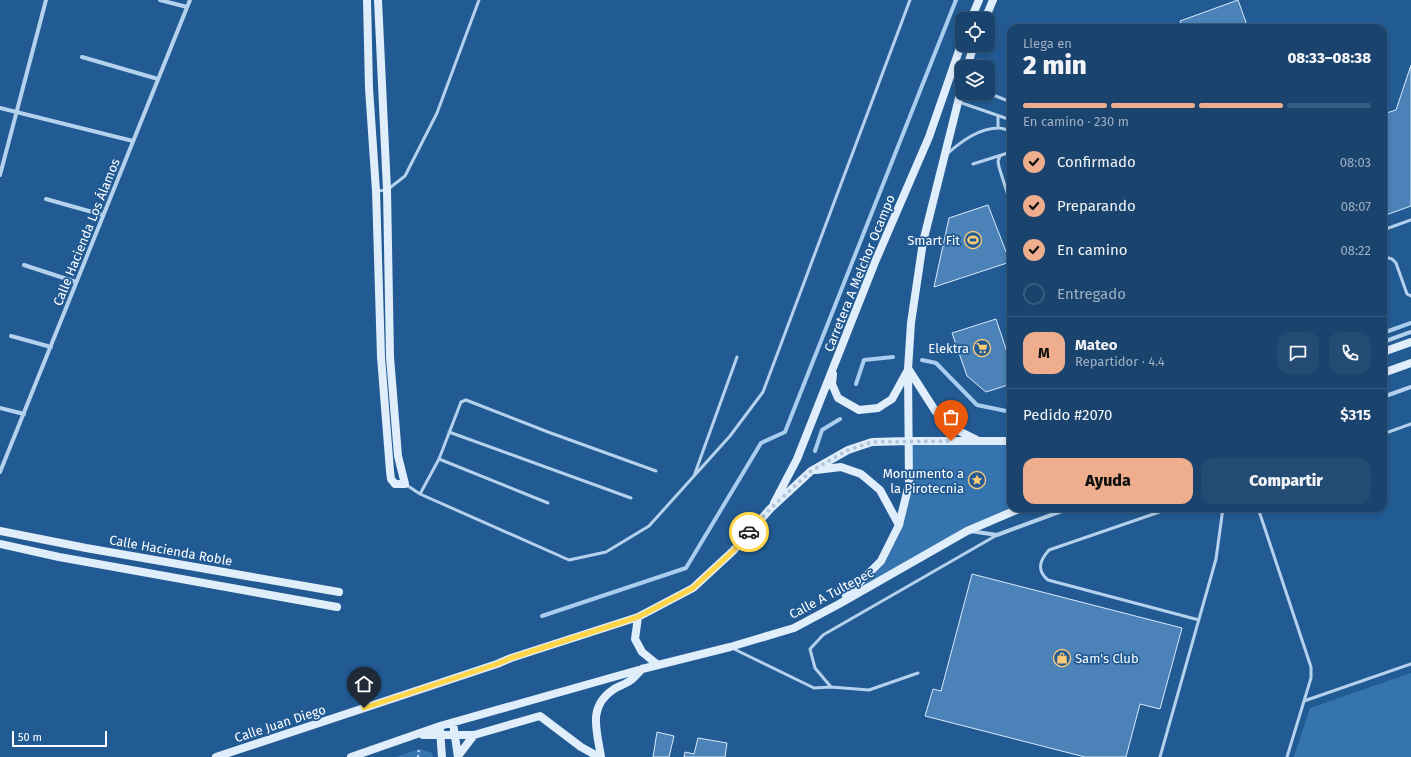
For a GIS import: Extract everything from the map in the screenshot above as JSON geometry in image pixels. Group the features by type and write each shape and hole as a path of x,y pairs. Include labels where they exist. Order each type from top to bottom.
{"main road":[{"path":"367,0 369,88 376,191 382,357 390,471 391,479 395,484 405,484 398,456 390,357 387,190 378,0"},
{"path":"974,12 979,0"},
{"path":"988,12 993,0"},
{"name":"Carretera A Melchor Ocampo","path":"770,509 797,459 874,262 929,137 959,52"},
{"path":"839,604 880,561 900,525 909,484 908,369 911,322 923,242 959,102"},
{"path":"1387,351 1411,342"},
{"path":"835,361 832,384 838,398 859,410 878,408 892,399 908,369"},
{"path":"1387,372 1411,363"},
{"path":"908,369 936,412 951,427 980,442"},
{"path":"658,665 642,652 635,638 638,617 693,588 733,551 770,509 811,471 848,450 872,442 1007,441"},
{"path":"811,471 841,467 861,474 880,490 900,525"},
{"name":"Calle A Tultepec","path":"642,669 730,647 794,628 967,531 1012,512"},
{"name":"Calle Hacienda Roble","path":"0,531 86,548 339,592"},
{"name":"Calle Hacienda Roble","path":"0,544 59,557 337,607"},
{"name":"Calle Juan Diego","path":"216,757 638,617"},
{"path":"351,757 440,726 642,669"},
{"path":"600,757 595,718 597,707 603,698 615,688 632,680 642,669"},
{"path":"417,735 441,735 456,738 474,735 540,716 581,747 600,757"},
{"path":"453,723 458,756"},
{"path":"440,726 442,757"},
{"path":"458,756 474,735"}],"street":[{"path":"0,175 46,0"},
{"path":"160,0 187,7"},
{"name":"Calle Hacienda Los Álamos","path":"0,472 190,0"},
{"path":"82,57 158,79"},
{"path":"0,108 133,141"},
{"path":"46,199 103,216"},
{"path":"24,265 76,282"},
{"path":"1387,341 1411,332"},
{"path":"11,336 51,347"},
{"path":"1387,396 1411,387"},
{"path":"0,408 24,414"},
{"path":"967,531 997,535 1059,512"}],"lane":[{"path":"376,191 387,190 405,176 436,113 479,0"},
{"path":"405,484 420,494 569,560 606,552 649,526 730,436 763,392 910,0"},
{"path":"995,96 1007,100"},
{"path":"959,102 1007,119"},
{"path":"998,116 998,128"},
{"path":"945,155 962,141 978,132 998,128 1007,130"},
{"path":"973,164 1007,153"},
{"path":"1000,156 998,161 999,167 1007,192"},
{"path":"1387,229 1411,220"},
{"path":"1387,258 1392,259 1396,263 1407,294 1411,296"},
{"path":"693,478 737,357"},
{"path":"420,494 438,459 461,402 466,400 548,432 656,471"},
{"path":"1387,433 1411,424"},
{"path":"449,432 631,498"},
{"path":"438,459 548,503"},
{"path":"1159,512 1049,550 1042,557 1040,566 1042,575 1048,580 1199,620"},
{"path":"1160,757 1216,559 1222,512"},
{"path":"1259,512 1311,667 1311,678 1287,757"},
{"path":"831,686 815,668 810,649 823,635 997,535"},
{"path":"730,647 814,688 831,686 869,690 918,674"},
{"path":"1304,701 1411,664"}],"path":[{"path":"418,757 419,749"}],"shaded area":[{"path":"1007,440 1007,510 941,542 840,602 881,561 898,530 909,484 909,442"},
{"path":"1411,673 1411,757 1294,757 1310,708"},
{"path":"419,749 432,753 433,757 396,757"}],"building":[{"path":"1238,0 1247,24 1181,24 1180,21"},
{"path":"1411,65 1411,206 1387,215 1387,113 1396,110"},
{"name":"Smart Fit","path":"988,205 1007,254 1007,263 934,287 949,218"},
{"name":"Elektra","path":"996,319 1007,352 1007,385 986,392 967,376 952,333"},
{"name":"Sam's Club","path":"972,574 1182,628 1160,709 1140,704 1126,757 1085,757 925,716 933,689 941,691"},
{"path":"657,732 674,736 669,757 653,757"},
{"path":"698,738 727,743 725,757 684,757 685,752 694,754"}],"waterway":[{"path":"542,616 686,568 761,443 785,432 956,0"},
{"path":"1387,332 1411,323"},
{"path":"856,384 864,360 893,357"},
{"path":"922,360 936,363 977,405 1007,411"},
{"path":"815,451 822,430 840,419"}],"way so far":[{"path":"749,532 770,509 811,471 848,450 872,442 951,441"}],"place":[{"name":"Smart Fit","path":"973,240"},
{"name":"Elektra","path":"982,348"},
{"name":"Monumento a la Pirotecnia","path":"977,480"},
{"name":"Sam's Club","path":"1062,658"}],"route":[{"path":"364,708 638,617 693,588 733,551 749,532"}]}
